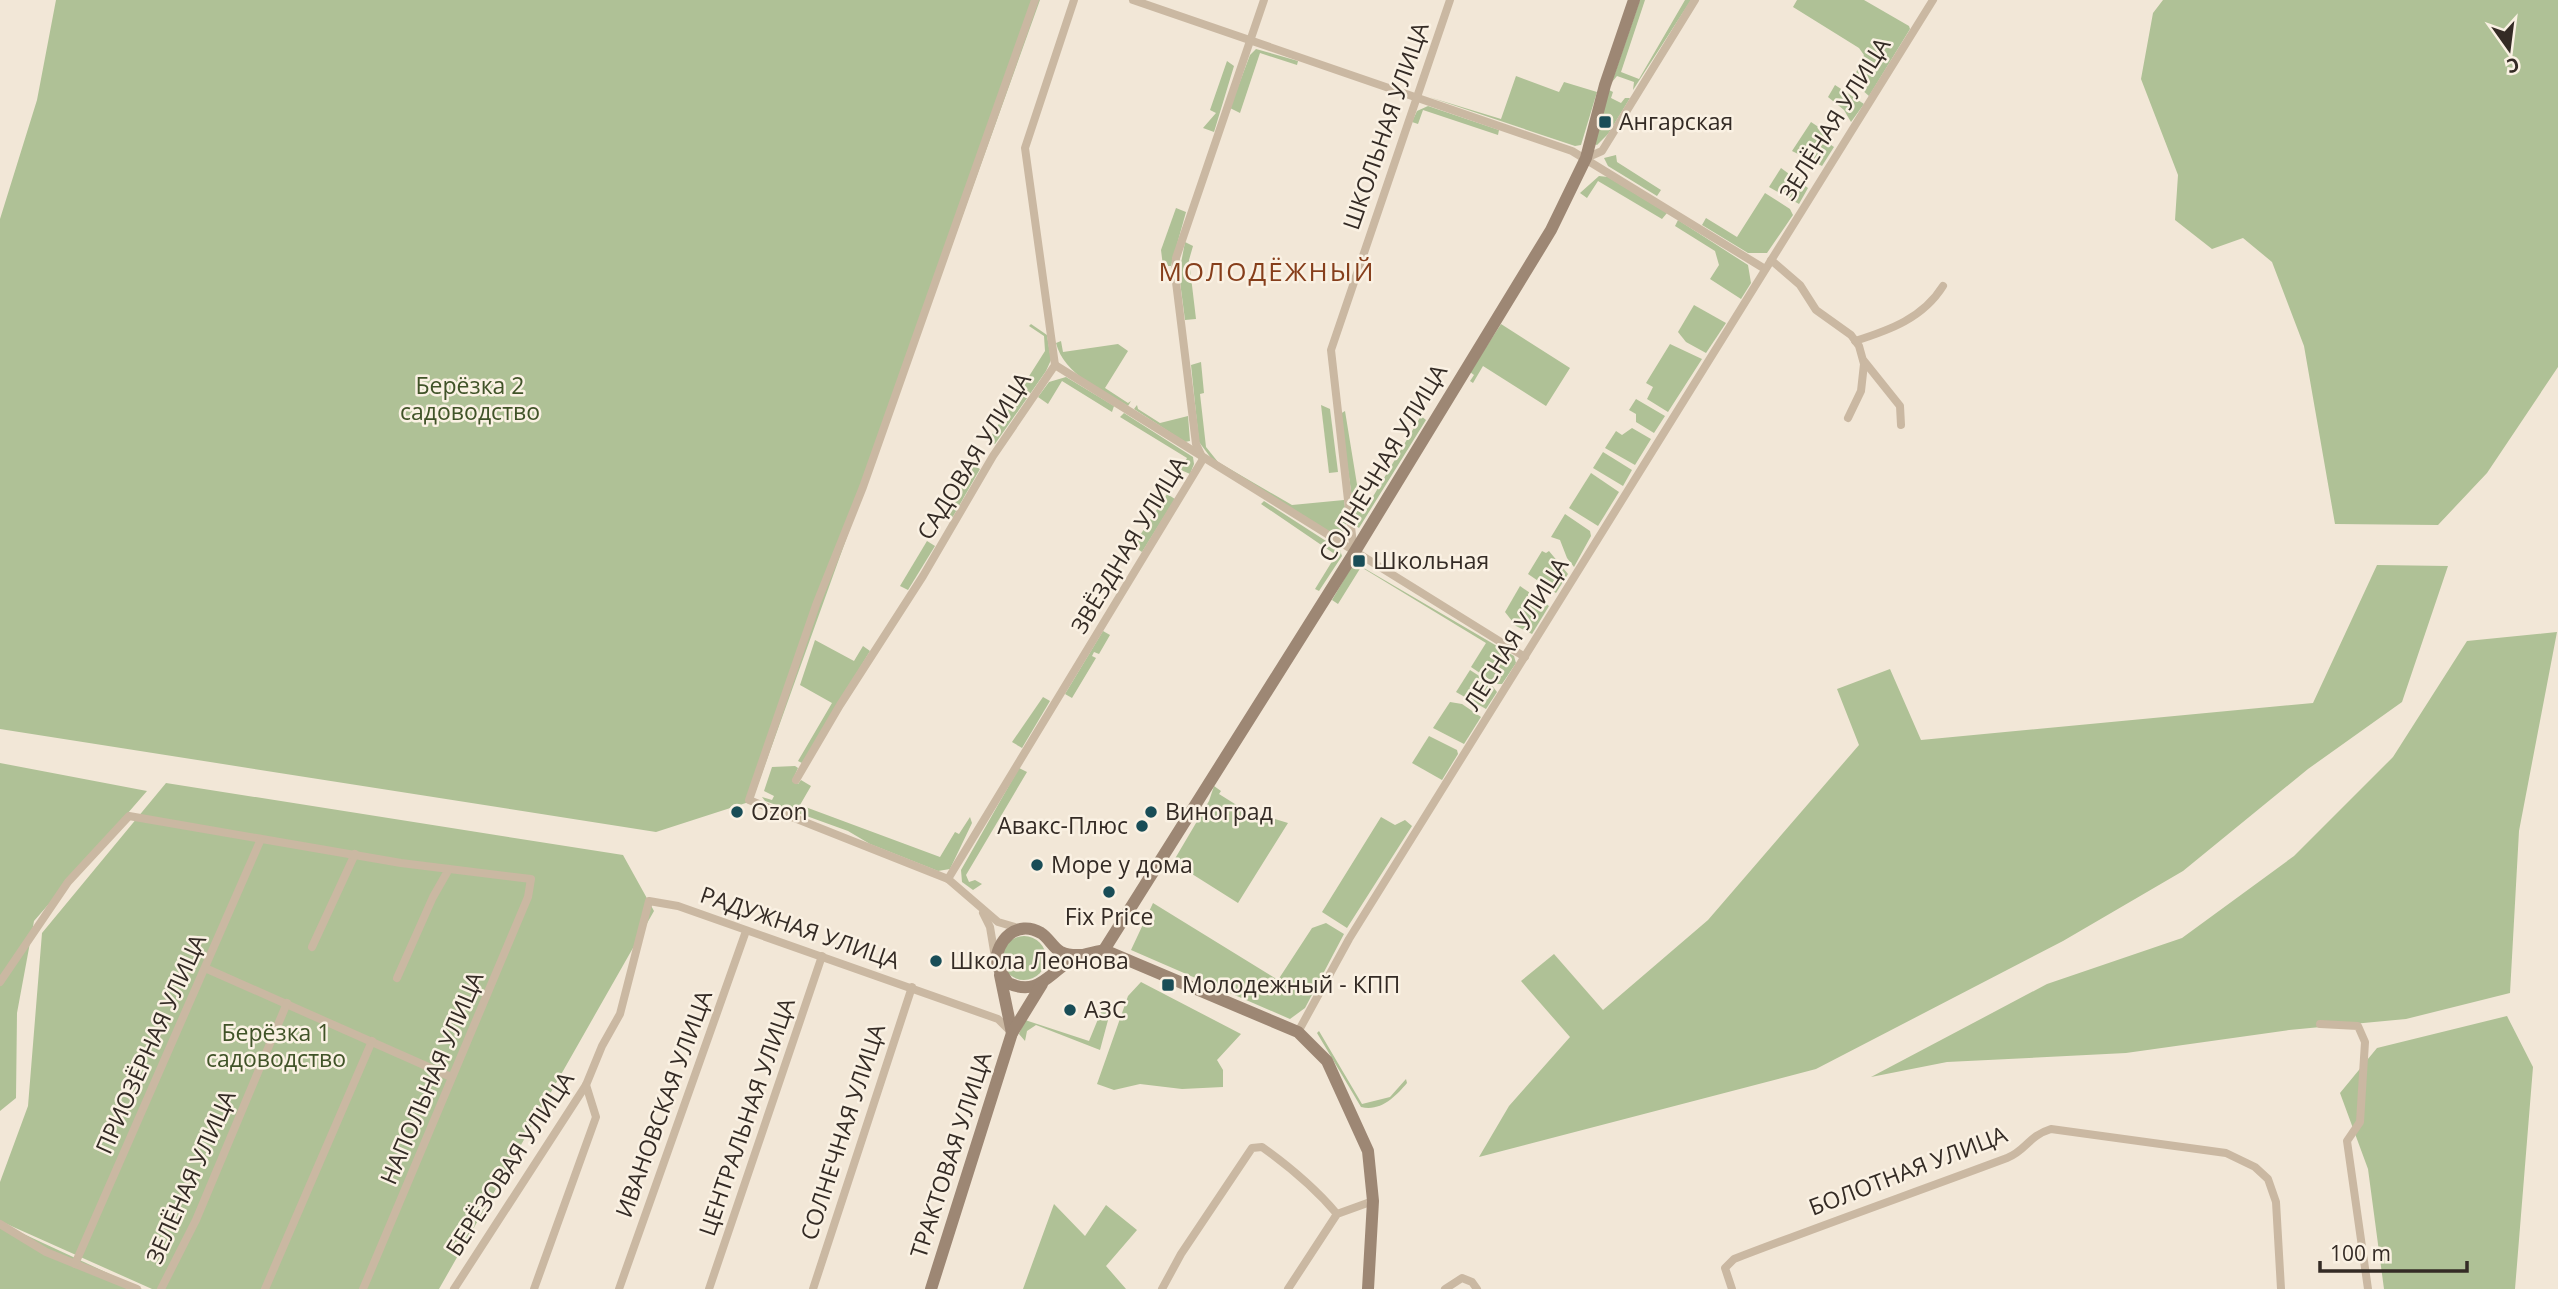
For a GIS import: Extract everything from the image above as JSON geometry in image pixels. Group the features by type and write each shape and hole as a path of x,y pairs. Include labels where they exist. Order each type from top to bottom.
{"street":[{"path":"1035,0 863,487 816,605 749,800 948,879 969,894 982,910 990,927 998,969 1019,988 1046,980 1068,961 1104,950 1298,1032 1334,1071 1368,1151 1373,1200 1368,1289"},
{"name":"САДОВАЯ УЛИЦА","path":"796,780 840,705 923,576 993,456 1055,365 1025,148 1074,0"},
{"path":"1133,0 1586,158 1765,269"},
{"name":"ЗВЁЗДНАЯ УЛИЦА","path":"948,879 1203,459 1196,444 1175,274 1177,257 1264,0"},
{"name":"ШКОЛЬНАЯ УЛИЦА","path":"1354,553 1331,350 1450,0"},
{"path":"1586,158 1605,85 1634,0"},
{"name":"СОЛНЕЧНАЯ УЛИЦА","path":"1104,950 1354,553 1551,230 1586,158 1602,150 1695,0"},
{"name":"ЗЕЛЁНАЯ УЛИЦА","path":"1772,260 1933,0"},
{"path":"1772,260 1800,285 1821,316 1855,341 1862,359 1900,406 1901,425"},
{"name":"ЛЕСНАЯ УЛИЦА","path":"1298,1032 1349,939 1772,260"},
{"path":"1855,341 1907,322 1936,298 1943,286"},
{"path":"1848,418 1861,391 1862,359"},
{"path":"1055,365 1525,657"},
{"path":"0,982 68,882 129,816 449,869 433,897 397,978"},
{"name":"ПРИОЗЁРНАЯ УЛИЦА","path":"75,1264 261,839"},
{"path":"312,947 355,854"},
{"name":"НАПОЛЬНАЯ УЛИЦА","path":"363,1289 528,897 531,879 449,869"},
{"name":"РАДУЖНАЯ УЛИЦА","path":"649,901 678,906 912,987 998,1019 1012,1033"},
{"name":"БЕРЁЗОВАЯ УЛИЦА","path":"454,1289 586,1084 602,1046 620,1014 649,901"},
{"path":"982,910 1005,926 1025,928 1043,934 1059,951 1083,955"},
{"path":"998,969 1001,941 1010,933 1025,928"},
{"name":"ИВАНОВСКАЯ УЛИЦА","path":"619,1289 746,931"},
{"path":"1046,980 1055,965 1051,943"},
{"name":"ЦЕНТРАЛЬНАЯ УЛИЦА","path":"709,1289 822,956"},
{"path":"205,968 451,1077"},
{"name":"ТРАКТОВАЯ УЛИЦА","path":"998,969 1012,1033"},
{"name":"ТРАКТОВАЯ УЛИЦА","path":"931,1289 1012,1033 1046,980"},
{"name":"СОЛНЕЧНАЯ УЛИЦА","path":"813,1289 912,987"},
{"name":"ЗЕЛЁНАЯ УЛИЦА","path":"161,1289 196,1220 287,1003"},
{"path":"2320,1024 2358,1026 2365,1042 2360,1122 2347,1141 2368,1289"},
{"path":"265,1289 372,1041"},
{"path":"534,1289 596,1117 586,1084"},
{"name":"БОЛОТНАЯ УЛИЦА","path":"1732,1289 1725,1268 1734,1259 1913,1190 2011,1157 2036,1134 2051,1129 2226,1153 2255,1167 2268,1179 2276,1202 2281,1289"},
{"path":"1163,1289 1181,1254 1252,1148 1262,1147 1283,1162 1318,1191 1337,1214"},
{"path":"1288,1289 1337,1214 1373,1200"},
{"path":"0,1224 46,1252 136,1289"},
{"path":"1445,1289 1462,1278 1472,1282 1477,1289"}],"green space":[{"name":"Берёзка 2 садоводство","path":"56,0 1040,0 752,801 656,832 0,729 0,219 37,100"},
{"path":"1640,0 1645,0 1621,72 1639,79 1685,0 1691,0 1633,90 1634,82 1617,76 1612,82"},
{"path":"1797,0 1864,0 1909,26 1910,29 1869,96 1861,89 1855,75 1864,55 1859,48 1793,7"},
{"path":"2163,0 2558,0 2558,367 2487,473 2438,525 2335,524 2304,346 2272,262 2243,238 2212,249 2175,220 2178,175 2141,79 2153,13"},
{"path":"1256,49 1298,61 1297,65 1260,53 1240,113 1230,108 1250,55"},
{"path":"1227,61 1234,66 1214,132 1203,128 1216,113 1210,110"},
{"path":"1516,76 1559,92 1564,82 1597,92 1581,145 1575,146 1429,97 1501,119"},
{"path":"1835,85 1864,104 1851,122 1844,110 1828,97"},
{"path":"1609,90 1613,92 1611,98 1621,103 1625,98 1630,98 1608,134 1597,145 1594,144"},
{"path":"1428,106 1499,130 1498,135 1423,110 1418,124 1412,122 1417,111"},
{"path":"1811,122 1832,136 1828,143 1834,147 1822,166 1792,151"},
{"path":"1616,155 1617,162 1661,190 1657,196 1608,166 1604,158"},
{"path":"1781,168 1808,188 1799,204 1769,187"},
{"path":"1599,176 1608,177 1667,213 1662,219 1598,181 1587,198 1580,193"},
{"path":"1765,193 1790,209 1793,215 1767,253 1748,253 1702,225 1706,218 1737,237"},
{"path":"1176,208 1186,212 1171,266 1163,266 1161,250"},
{"path":"1678,220 1748,265 1751,283 1741,299 1710,279 1719,265 1715,251 1675,226"},
{"path":"1185,242 1193,246 1189,260 1196,319 1185,320 1179,274"},
{"path":"1694,305 1726,323 1706,353 1686,342 1678,332"},
{"path":"1031,324 1047,335 1051,360 995,444 988,441 1045,351 1044,336 1029,326"},
{"path":"1501,324 1570,368 1546,406 1483,366 1473,383 1470,381 1474,375 1470,372"},
{"path":"1061,341 1063,352 1118,344 1128,351 1105,388 1128,403 1131,401 1128,406 1075,373 1060,354 1056,343"},
{"path":"1670,344 1702,359 1668,412 1647,399 1653,387 1646,383"},
{"path":"1201,362 1204,393 1200,394 1206,447 1218,462 1292,505 1344,500 1347,523 1340,539 1211,458 1199,442 1191,365"},
{"path":"1066,377 1114,406 1112,412 1062,381 1048,404 1038,397 1049,382"},
{"path":"1636,399 1665,416 1654,433 1636,422 1636,414 1629,410"},
{"path":"1137,405 1138,409 1160,423 1188,416 1190,441 1185,442 1134,409"},
{"path":"1321,405 1330,409 1338,472 1329,473"},
{"path":"1345,411 1362,515 1421,416 1426,420 1359,528 1356,526 1340,414"},
{"path":"1124,413 1193,457 1194,464 1190,474 1181,470 1187,458 1120,417"},
{"path":"1632,428 1651,439 1635,465 1605,448 1616,431 1622,435"},
{"path":"1603,452 1632,470 1623,486 1593,468"},
{"path":"973,465 980,469 951,520 942,516"},
{"path":"1591,473 1619,492 1598,526 1569,508"},
{"path":"1167,494 1175,499 1142,552 1133,546"},
{"path":"1264,501 1340,550 1342,556 1319,591 1315,589 1336,555 1261,504"},
{"path":"1565,514 1590,531 1591,536 1574,567 1560,540 1551,537"},
{"path":"927,541 935,546 908,590 900,586"},
{"path":"1542,551 1549,551 1568,574 1556,593 1528,574"},
{"path":"1357,564 1514,656 1516,663 1502,684 1496,684 1471,667 1486,643 1361,567 1338,604 1332,600 1352,566"},
{"path":"2377,565 2448,566 2402,702 2308,769 2183,871 2063,941 1816,1069 1479,1157 1509,1106 1570,1037 1521,981 1554,954 1603,1010 1708,920 1859,745 1837,689 1890,669 1921,740 2313,703"},
{"path":"1520,586 1549,606 1532,634 1516,626 1505,612"},
{"path":"1103,631 1110,635 1099,654 1094,652 1092,656 1096,658 1072,698 1065,694"},
{"path":"2557,632 2519,831 2510,993 2406,1019 2289,1030 2126,1053 1947,1062 1871,1077 2047,984 2182,938 2294,856 2393,757 2467,641"},
{"path":"815,640 854,661 863,646 870,651 802,763 798,761 832,703 800,685"},
{"path":"1470,670 1490,683 1497,692 1486,709 1456,692"},
{"path":"1043,697 1050,701 1022,748 1012,742"},
{"path":"1450,702 1462,704 1481,717 1464,744 1433,728"},
{"path":"1429,736 1457,750 1458,754 1442,780 1412,763"},
{"path":"0,763 147,791 34,921 17,1013 16,1098 0,1111"},
{"path":"772,767 798,768 792,781 798,784 801,780 811,786 800,805 940,857 955,832 959,834 970,817 972,823 950,869 938,871 870,844 848,831 765,801 762,797 772,800 774,796 764,791"},
{"path":"1019,768 1027,772 966,875 969,882 975,880 982,884 973,890 962,882 961,870"},
{"name":"Берёзка 1 садоводство","path":"166,783 623,855 654,911 439,1289 152,1289 0,1221 0,1182 28,1106 42,933"},
{"path":"1214,786 1221,791 1219,794 1243,809 1288,823 1238,903 1173,862 1209,801"},
{"path":"1381,817 1395,825 1405,820 1412,826 1347,928 1322,912"},
{"path":"1153,903 1278,980 1312,928 1326,923 1344,934 1305,1008 1290,1019 1131,950"},
{"path":"1024,936 1040,942 1046,958 1040,974 1024,980 1008,974 1002,958 1008,942"},
{"path":"1141,982 1241,1034 1217,1060 1223,1070 1223,1087 1182,1089 1140,1084 1114,1090 1097,1084 1128,996"},
{"path":"1103,1007 1111,1009 1100,1050 1036,1025 1027,1031 1025,1041 1019,1034 1025,1020 1089,1041"},
{"path":"2507,1016 2533,1067 2515,1289 2384,1289 2368,1169 2340,1093 2377,1048"},
{"path":"1319,1031 1362,1104 1390,1097 1406,1079 1407,1083 1393,1098 1381,1105 1361,1107 1317,1033"},
{"path":"1054,1204 1085,1236 1106,1205 1137,1230 1106,1266 1126,1289 1023,1289"},
{"path":"0,1223 142,1289 0,1289"}],"place":[{"name":"Ангарская","path":"1605,122"},
{"name":"Школьная","path":"1359,561"},
{"name":"Ozon","path":"737,812"},
{"name":"Виноград","path":"1151,812"},
{"name":"Авакс-Плюс","path":"1142,826"},
{"name":"Море у дома","path":"1037,865"},
{"name":"Fix Price","path":"1109,892"},
{"name":"Школа Леонова","path":"936,961"},
{"name":"Молодежный - КПП","path":"1168,985"},
{"name":"АЗС","path":"1070,1010"}],"district":[{"name":"МОЛОДЁЖНЫЙ","path":"1267,272"}]}
